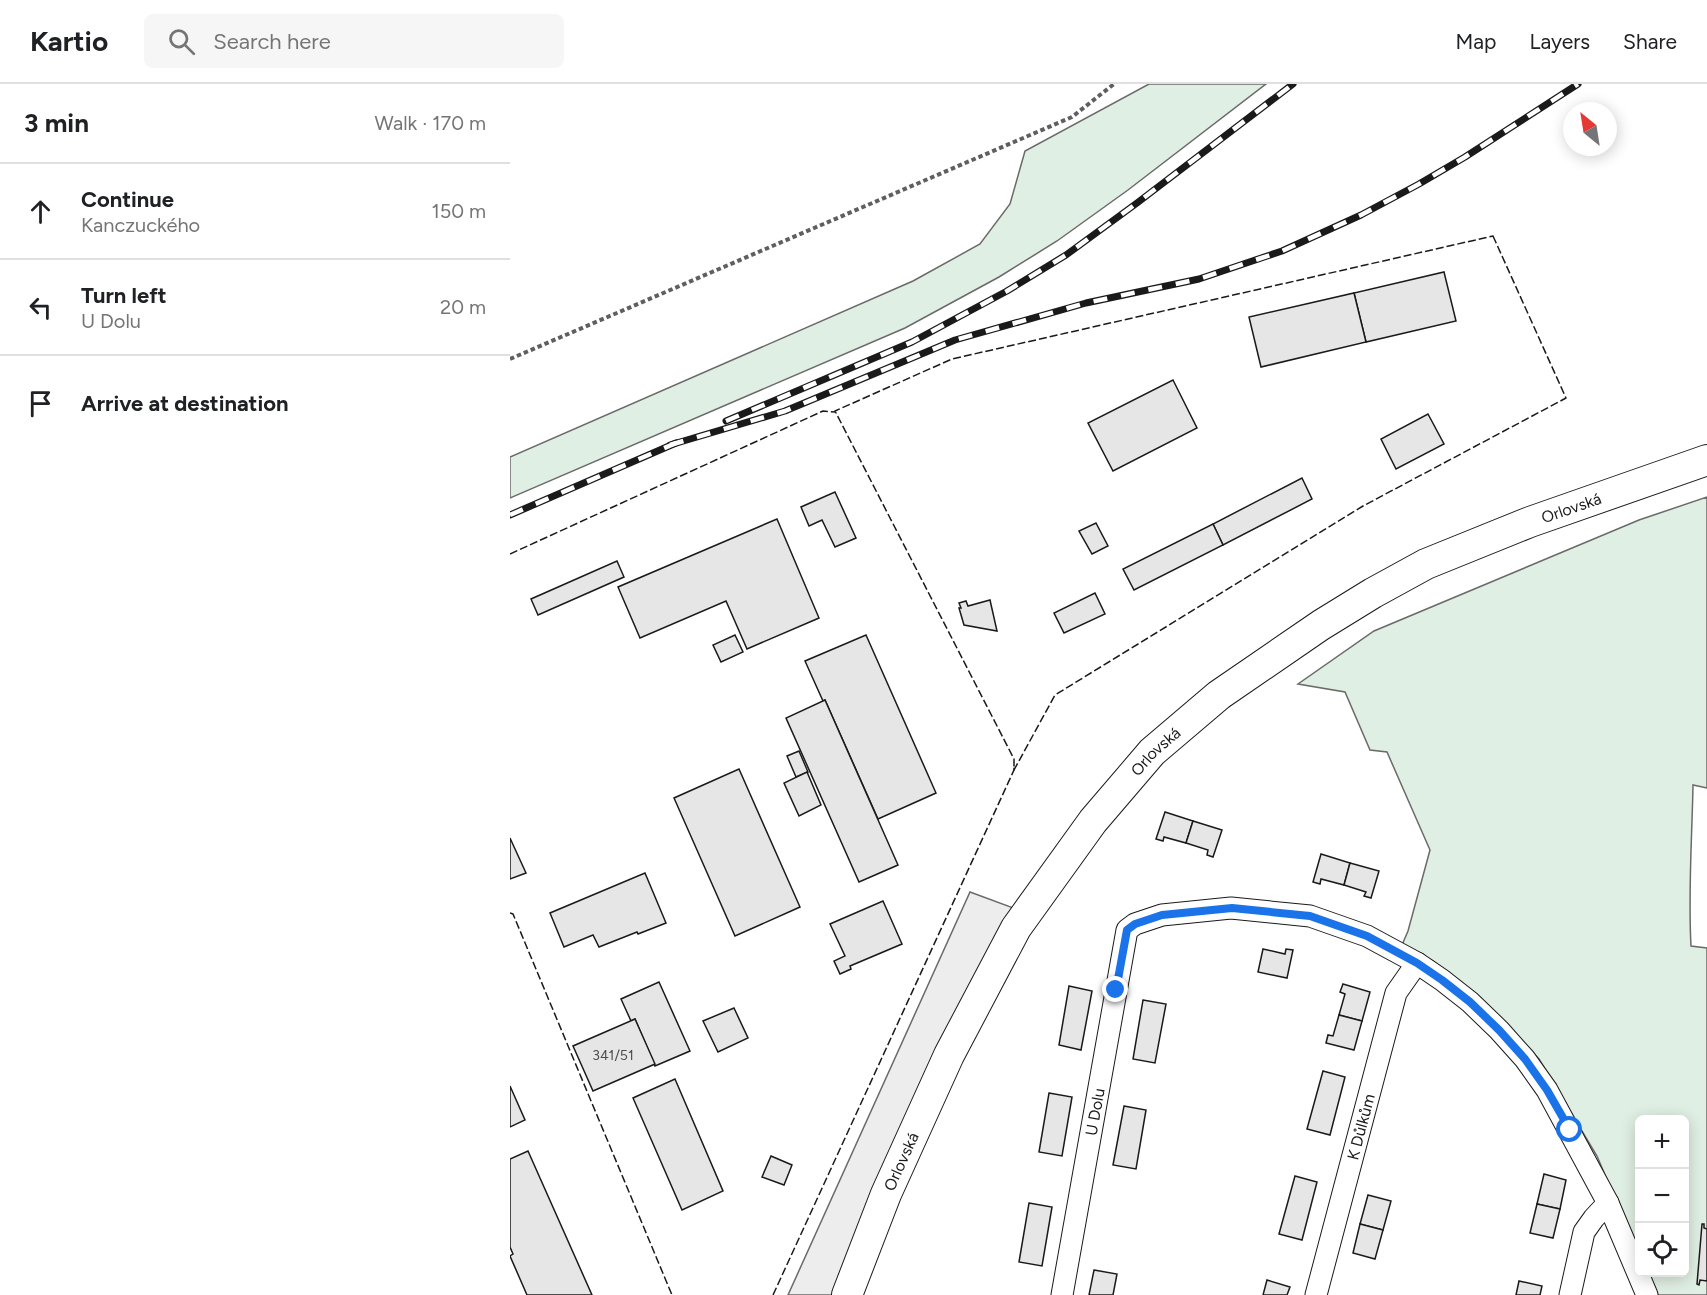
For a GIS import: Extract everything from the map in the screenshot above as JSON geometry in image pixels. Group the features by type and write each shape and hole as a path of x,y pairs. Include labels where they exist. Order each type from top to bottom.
{"main road":[{"name":"Orlovská","path":"847,1295 886,1194 949,1055 1016,928 1093,820 1152,752 1220,695 1321,625 1426,564 1530,522 1707,460"}],"street":[{"name":"U Dolu","path":"1062,1295 1127,930 1135,924 1162,915 1232,908 1310,916 1367,936 1417,963"},
{"path":"1417,963 1470,1002 1499,1030 1525,1059 1547,1090 1608,1203 1647,1295"},
{"name":"K Důlkům","path":"1316,1295 1396,993 1417,963"},
{"path":"1570,1295 1584,1232 1608,1203"}],"path":[{"path":"510,359 1072,117 1114,84"}],"green space":[{"path":"1149,84 1266,84 1128,190 1057,241 999,277 905,328 510,498 510,457 913,281 980,244 1010,204 1025,151"},
{"path":"1707,497 1707,788 1693,785 1690,906 1691,946 1707,948 1707,1295 1657,1295 1649,1277 1689,1277 1689,1115 1635,1115 1635,1246 1597,1156 1539,1059 1476,995 1433,961 1402,945 1430,850 1387,752 1370,750 1345,692 1298,684 1374,631 1639,520"}],"shaded area":[{"path":"970,892 1027,913 847,1295 788,1295"}],"building":[{"path":"1444,272 1456,321 1366,342 1354,293"},
{"path":"1354,293 1366,342 1261,367 1249,317"},
{"path":"1173,380 1197,428 1113,471 1088,423"},
{"path":"1428,414 1444,444 1396,469 1381,439"},
{"path":"1302,478 1312,499 1223,545 1213,524"},
{"path":"835,492 856,538 835,547 822,520 809,526 801,507"},
{"path":"777,519 819,618 747,649 726,601 640,638 618,587"},
{"path":"1096,523 1108,546 1092,554 1079,531"},
{"path":"1213,524 1223,545 1134,590 1123,569"},
{"path":"617,561 624,577 538,615 531,599"},
{"path":"1095,593 1105,614 1064,633 1054,613"},
{"path":"990,600 997,631 964,625 959,603 966,601 968,606"},
{"path":"735,635 743,652 721,662 713,645"},
{"path":"866,635 936,793 878,819 805,661"},
{"path":"825,700 898,865 859,882 786,718"},
{"path":"799,751 808,772 796,777 787,756"},
{"path":"739,769 800,907 735,936 674,798"},
{"path":"807,772 821,805 799,816 784,783"},
{"path":"1165,812 1193,821 1186,843 1164,837 1163,841 1156,839"},
{"path":"1193,821 1222,830 1213,857 1207,855 1208,850 1186,843"},
{"path":"510,838 526,873 510,879"},
{"path":"1321,854 1350,863 1344,885 1321,879 1320,884 1313,882"},
{"path":"1350,863 1379,871 1371,898 1364,896 1366,892 1344,885"},
{"path":"645,873 666,923 599,947 593,935 564,947 550,913"},
{"path":"883,901 902,944 850,966 851,969 840,974 834,961 845,956 830,924"},
{"path":"1263,949 1285,954 1286,949 1293,950 1287,978 1258,972"},
{"path":"659,982 690,1051 655,1066 635,1019 631,1021 621,999"},
{"path":"1343,984 1370,992 1362,1021 1339,1015 1345,994 1340,992"},
{"path":"1069,986 1092,991 1081,1050 1059,1045"},
{"path":"1143,1000 1166,1004 1155,1063 1133,1059"},
{"path":"734,1008 748,1038 718,1052 703,1021"},
{"path":"1339,1015 1362,1021 1354,1050 1326,1043 1328,1035 1333,1036"},
{"path":"635,1019 655,1064 593,1091 573,1046"},
{"path":"1323,1071 1345,1077 1330,1135 1307,1129"},
{"path":"675,1079 723,1191 682,1210 633,1098"},
{"path":"510,1086 525,1120 510,1127"},
{"path":"1049,1093 1072,1097 1062,1156 1039,1152"},
{"path":"1124,1106 1146,1110 1136,1169 1113,1165"},
{"path":"528,1151 592,1295 527,1295 510,1256 513,1254 510,1247 510,1159"},
{"path":"771,1156 792,1165 784,1185 762,1177"},
{"path":"1544,1174 1566,1180 1560,1209 1537,1204"},
{"path":"1295,1176 1317,1182 1302,1240 1279,1234"},
{"path":"1368,1195 1391,1201 1383,1230 1360,1224"},
{"path":"1029,1203 1052,1207 1042,1266 1019,1262"},
{"path":"1537,1204 1560,1209 1553,1238 1530,1233"},
{"path":"1360,1224 1383,1230 1375,1259 1353,1253"},
{"path":"1702,1224 1707,1229 1707,1281 1700,1280 1699,1285 1697,1284"},
{"path":"1094,1270 1117,1274 1113,1295 1089,1295"},
{"path":"1267,1280 1290,1287 1287,1295 1263,1295"},
{"path":"1519,1281 1542,1286 1540,1295 1516,1295"}],"railway":[{"path":"726,421 912,342 1007,291 1066,255 1293,84"},
{"path":"670,445 785,411 955,340 1086,303 1199,279 1282,251 1361,215 1419,184 1578,84"},
{"path":"510,515 676,443"}],"fence":[{"path":"1493,236 1566,398 1363,506 1055,695 1014,770 1014,759 835,411 952,359 1493,236"},
{"path":"510,554 823,411 835,412"},
{"path":"773,1295 1014,767"},
{"path":"510,913 513,914 672,1295"}],"route":[{"path":"1116,990 1127,930 1135,924 1162,915 1232,908 1310,916 1367,936 1417,963 1470,1002 1525,1059 1547,1090 1570,1130"}]}
